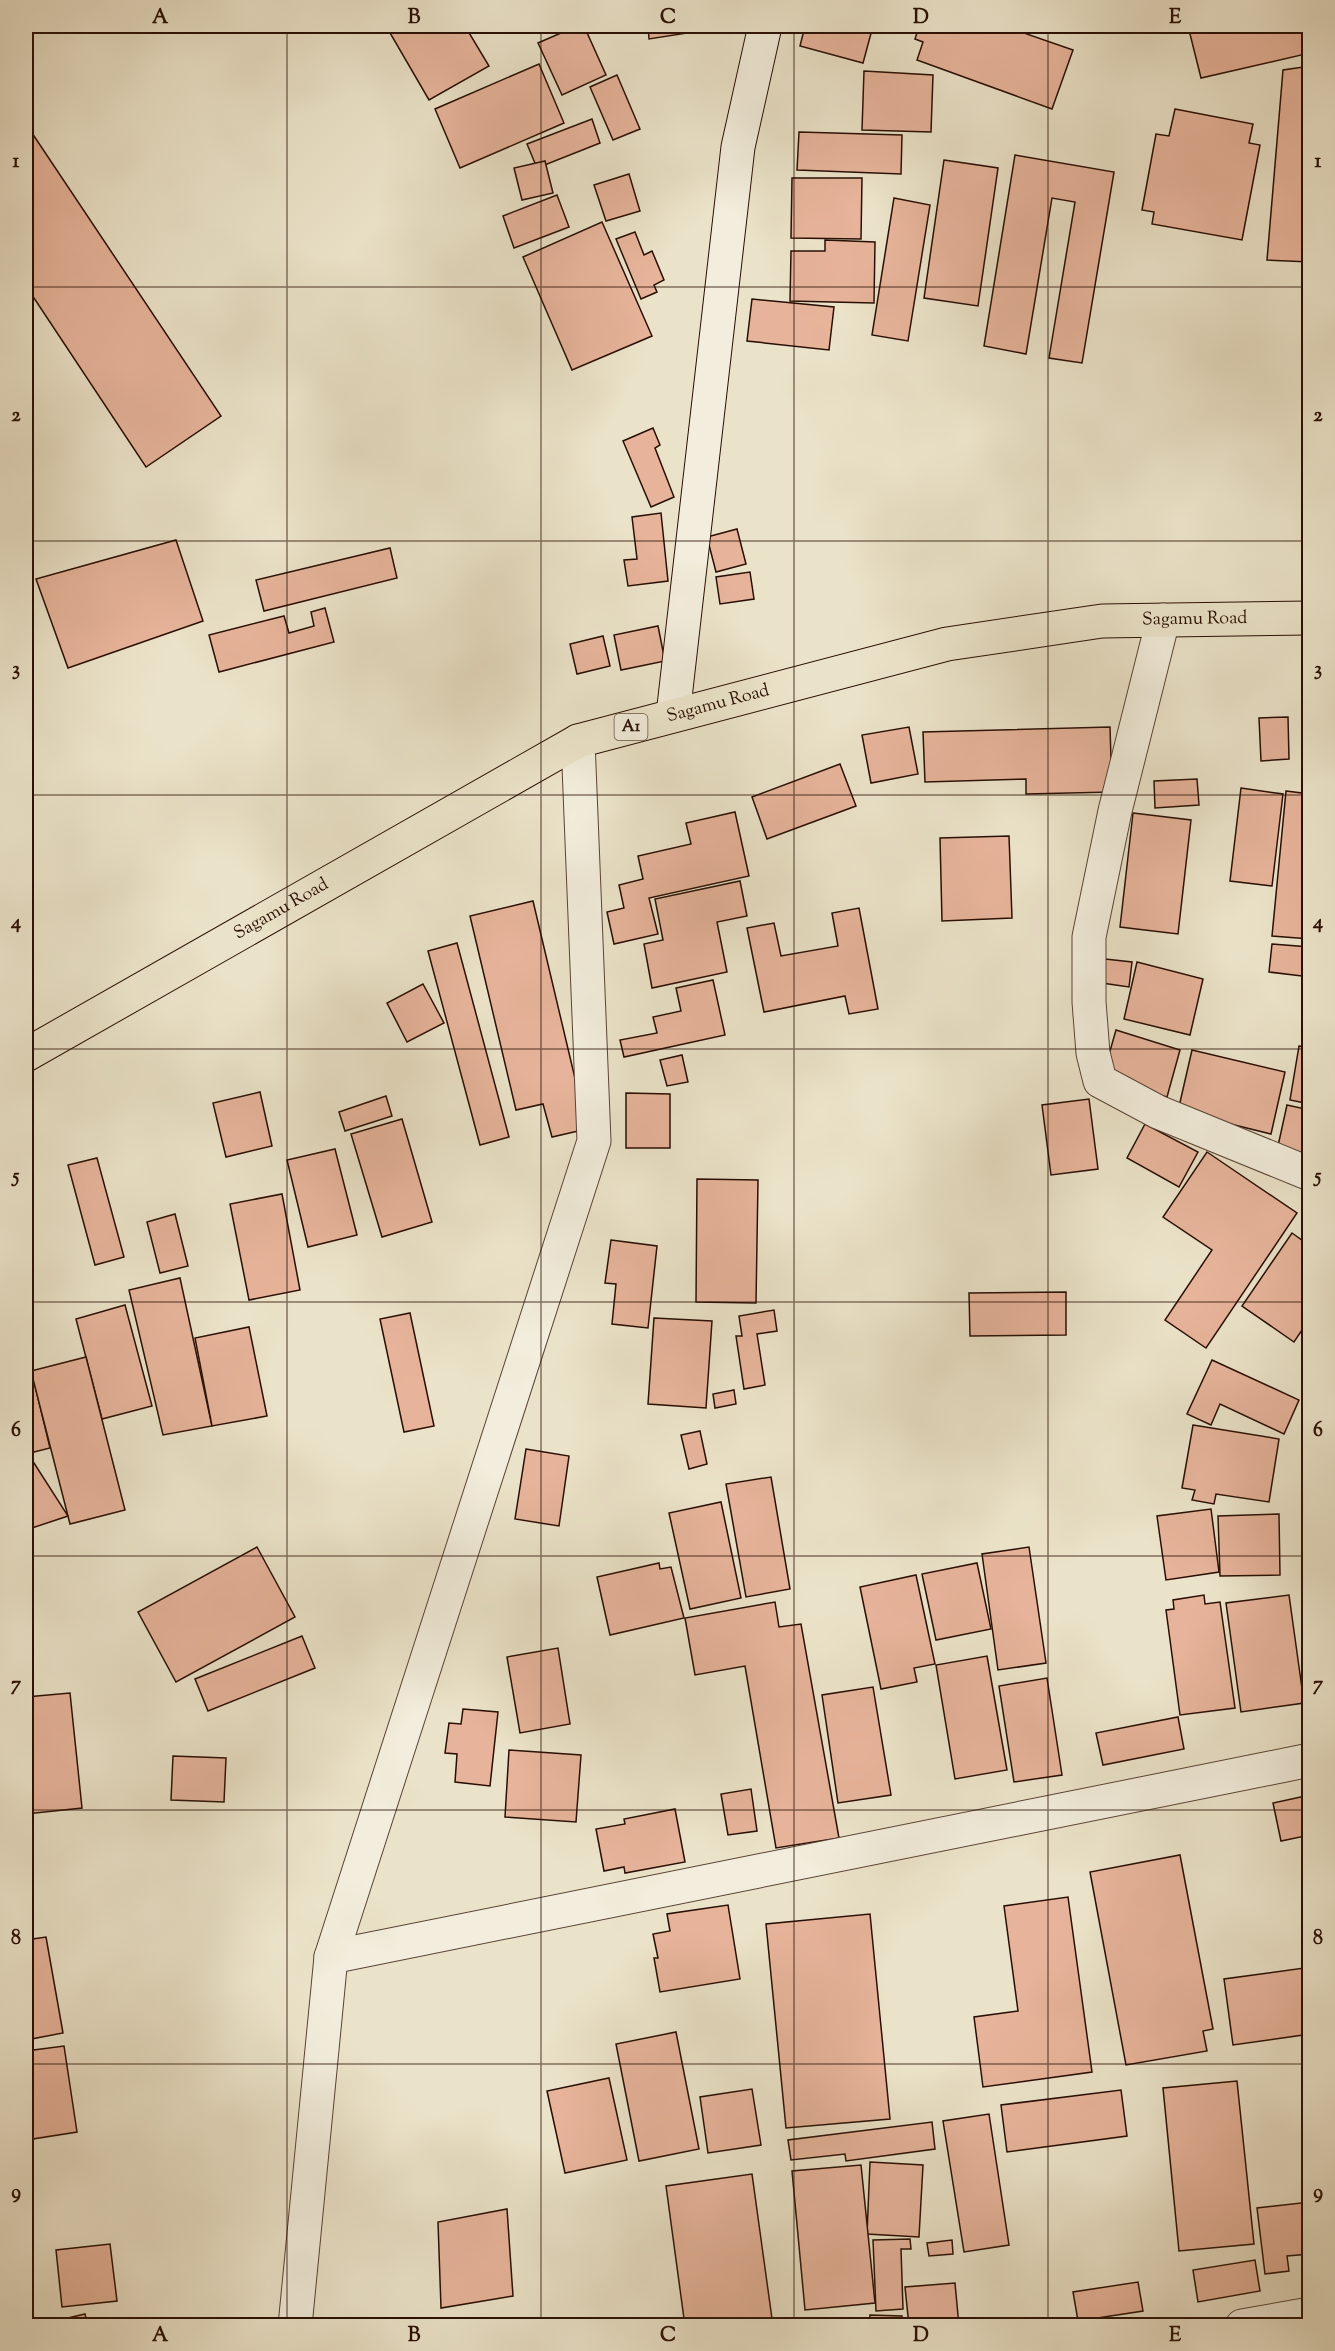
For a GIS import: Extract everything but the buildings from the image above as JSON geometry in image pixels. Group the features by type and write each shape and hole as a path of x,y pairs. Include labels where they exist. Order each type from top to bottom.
{"highway":[{"name":"Sagamu Road","path":"26,1055 578,741 947,644 1102,621 1310,618"}],"street":[{"path":"673,716 738,147 765,26"},
{"path":"1163,620 1115,811 1089,937 1089,1002 1093,1053 1100,1081 1158,1112 1310,1174"},
{"path":"294,2325 330,1958 594,1141 578,741"},
{"path":"330,1958 1310,1760"},
{"path":"1242,2325 1310,2314"}]}
